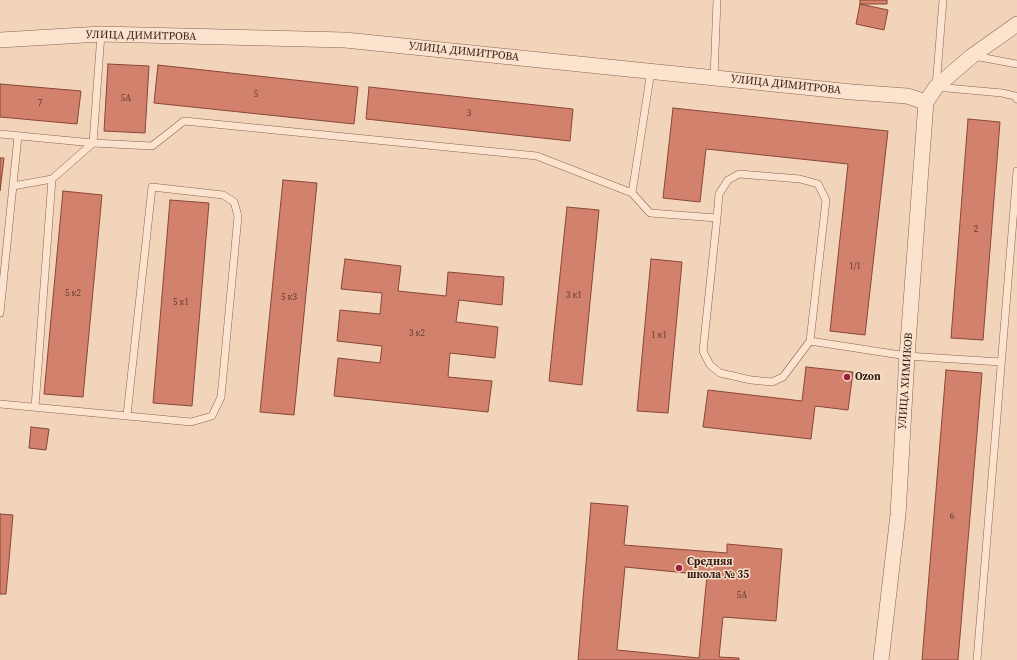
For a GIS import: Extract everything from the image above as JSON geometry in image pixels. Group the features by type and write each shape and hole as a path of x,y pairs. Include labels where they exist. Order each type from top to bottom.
{"street":[{"path":"926,102 936,87 972,56 1017,24"},
{"name":"УЛИЦА ДИМИТРОВА","path":"0,40 101,34 345,40 852,92 907,96 926,102"},
{"name":"УЛИЦА ХИМИКОВ","path":"881,660 898,515 907,356 926,102"}],"lane":[{"path":"714,78 717,0"},
{"path":"942,0 936,87 1002,93 1015,96 1017,99"},
{"path":"13,186 52,179 93,143 101,34"},
{"path":"972,56 1017,64"},
{"path":"632,193 651,71"},
{"path":"0,134 93,143 152,146 184,121 537,156 632,193 650,213 717,218"},
{"path":"0,313 18,136"},
{"path":"977,660 1017,171"},
{"path":"740,174 800,179 818,184 826,200 810,341 782,377 772,382 750,380 720,373 710,365 703,351 719,194 728,180 740,174"},
{"path":"35,407 52,179"},
{"path":"0,404 191,422 212,416 221,397 238,216 234,202 223,195 152,187 127,415"},
{"path":"810,341 907,356 1001,362"}],"building":[{"path":"860,0 887,0 887,4 860,4"},
{"path":"860,4 888,10 884,30 856,24"},
{"path":"108,64 149,66 145,133 104,131"},
{"path":"158,65 358,87 354,124 154,103"},
{"path":"0,84 81,91 77,124 0,117"},
{"path":"369,87 573,109 570,141 366,119"},
{"path":"673,108 888,131 865,335 830,331 848,164 706,149 700,202 663,198"},
{"path":"968,119 1000,122 983,340 951,338"},
{"path":"0,158 4,158 0,191"},
{"path":"283,180 317,183 294,415 260,412"},
{"path":"63,191 102,195 83,397 44,394"},
{"path":"170,200 209,203 192,406 153,403"},
{"path":"567,207 599,210 582,385 549,381"},
{"path":"345,259 401,266 398,291 446,296 448,272 504,277 502,305 459,300 456,322 498,327 495,358 450,353 448,377 492,381 488,412 334,396 338,358 380,363 382,346 337,341 340,310 380,314 382,293 341,289"},
{"path":"651,259 682,262 668,413 637,411"},
{"path":"806,367 853,372 848,410 815,406 811,439 703,427 708,390 802,401"},
{"path":"946,370 982,373 958,660 922,660"},
{"path":"31,427 49,429 46,450 29,448"},
{"path":"591,503 628,506 624,545 727,553 727,544 782,549 776,621 723,617 719,657 739,658 739,660 578,660","holes":["625,567 707,575 699,658 617,650"]},
{"path":"0,514 13,515 6,594 0,594"}],"place":[{"name":"Ozon","path":"847,377"},
{"name":"Средняя школа № 35","path":"679,568"}]}
